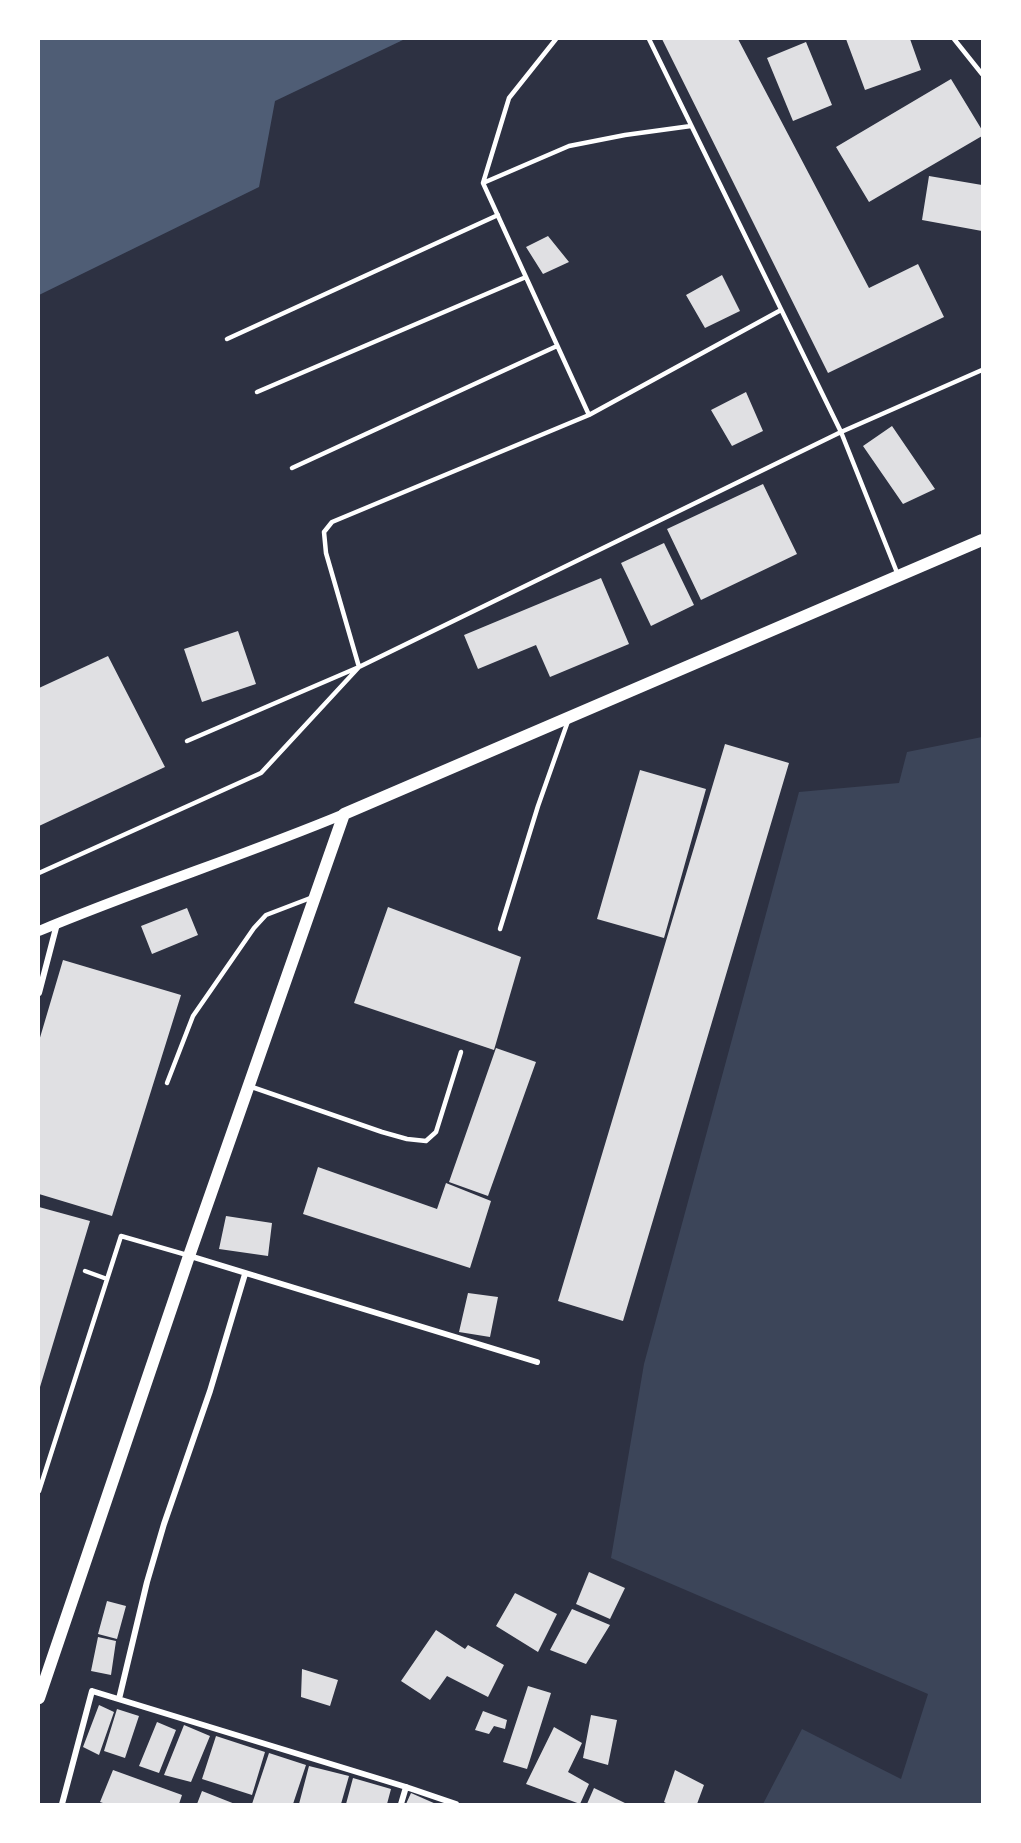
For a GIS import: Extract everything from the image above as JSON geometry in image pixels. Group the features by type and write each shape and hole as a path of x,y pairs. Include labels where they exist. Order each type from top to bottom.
{"main road":[{"path":"39,1698 189,1256 344,814 982,540"}],"street":[{"path":"39,931 280,841 344,814"},
{"path":"39,993 58,924"},
{"path":"189,1256 537,1362"},
{"path":"119,1699 150,1573 210,1391 245,1274"},
{"path":"62,1804 92,1691 456,1804"},
{"path":"401,1804 406,1787"}],"lane":[{"path":"556,39 509,98 483,183 589,415"},
{"path":"649,39 841,432 898,576"},
{"path":"954,39 982,74"},
{"path":"483,183 569,146 691,126"},
{"path":"227,339 498,216"},
{"path":"257,392 526,276"},
{"path":"359,667 326,553 324,532 332,522 589,415 782,310"},
{"path":"292,468 557,346"},
{"path":"187,741 359,667 841,432 982,370"},
{"path":"39,873 261,773 359,667"},
{"path":"500,929 568,718"},
{"path":"167,1083 193,1016 254,928 267,915 316,896"},
{"path":"249,1086 382,1132 407,1139 426,1141 436,1132 461,1052"},
{"path":"39,1491 106,1279 122,1236 189,1256"},
{"path":"85,1271 106,1279"}],"shaded area":[{"path":"39,39 405,39 275,101 259,187 39,295"},
{"path":"982,737 982,1804 763,1804 802,1729 901,1779 928,1694 611,1558 644,1364 799,792 899,783 907,752"}],"building":[{"path":"662,39 738,39 869,288 918,264 944,317 828,373"},
{"path":"846,39 910,39 921,70 865,90"},
{"path":"806,42 832,105 793,121 767,58"},
{"path":"951,79 982,130 982,136 869,202 836,147"},
{"path":"929,176 982,185 982,231 922,220"},
{"path":"548,236 569,262 543,274 526,247"},
{"path":"722,275 740,311 705,328 686,295"},
{"path":"746,392 763,431 732,446 711,410"},
{"path":"892,426 935,489 903,504 863,446"},
{"path":"763,484 797,554 701,600 667,529"},
{"path":"664,543 694,605 651,626 621,563"},
{"path":"601,578 629,644 550,677 536,645 478,669 464,635"},
{"path":"238,631 256,684 202,702 184,649"},
{"path":"108,656 165,767 39,826 39,688"},
{"path":"725,744 789,763 623,1321 558,1301"},
{"path":"640,770 706,789 664,938 597,919"},
{"path":"388,907 521,957 494,1050 354,1003"},
{"path":"187,908 198,935 152,954 141,926"},
{"path":"63,960 181,995 112,1216 39,1194 39,1041"},
{"path":"496,1048 536,1062 488,1196 449,1182"},
{"path":"318,1167 437,1209 446,1183 491,1201 470,1268 303,1214"},
{"path":"39,1207 90,1221 40,1387 39,1387"},
{"path":"226,1216 272,1223 268,1256 219,1249"},
{"path":"468,1293 498,1297 490,1337 459,1332"},
{"path":"589,1572 625,1588 610,1619 576,1604"},
{"path":"515,1593 557,1614 538,1652 496,1626"},
{"path":"107,1601 126,1606 117,1639 98,1634"},
{"path":"572,1609 610,1625 586,1664 550,1650"},
{"path":"436,1630 465,1649 468,1645 504,1665 488,1697 447,1676 430,1700 401,1681"},
{"path":"98,1637 116,1641 111,1675 91,1671"},
{"path":"302,1669 338,1680 330,1706 301,1697"},
{"path":"528,1686 551,1693 527,1769 503,1762"},
{"path":"99,1705 114,1712 99,1755 83,1747"},
{"path":"117,1709 139,1716 125,1758 104,1751"},
{"path":"483,1711 507,1720 505,1729 494,1726 489,1734 475,1730"},
{"path":"591,1715 617,1720 608,1765 583,1758"},
{"path":"157,1722 176,1730 159,1773 139,1766"},
{"path":"184,1725 210,1736 191,1782 164,1775"},
{"path":"554,1727 582,1743 568,1772 589,1784 580,1804 526,1784"},
{"path":"216,1736 265,1752 252,1795 202,1779"},
{"path":"269,1753 306,1765 293,1804 252,1804"},
{"path":"309,1766 349,1776 341,1804 299,1804"},
{"path":"113,1770 182,1795 179,1804 106,1804 100,1802"},
{"path":"675,1770 704,1785 697,1804 664,1802"},
{"path":"353,1778 391,1789 387,1804 346,1804"},
{"path":"594,1788 627,1804 587,1804"},
{"path":"202,1791 235,1804 197,1804"},
{"path":"411,1793 436,1804 406,1804"}]}
